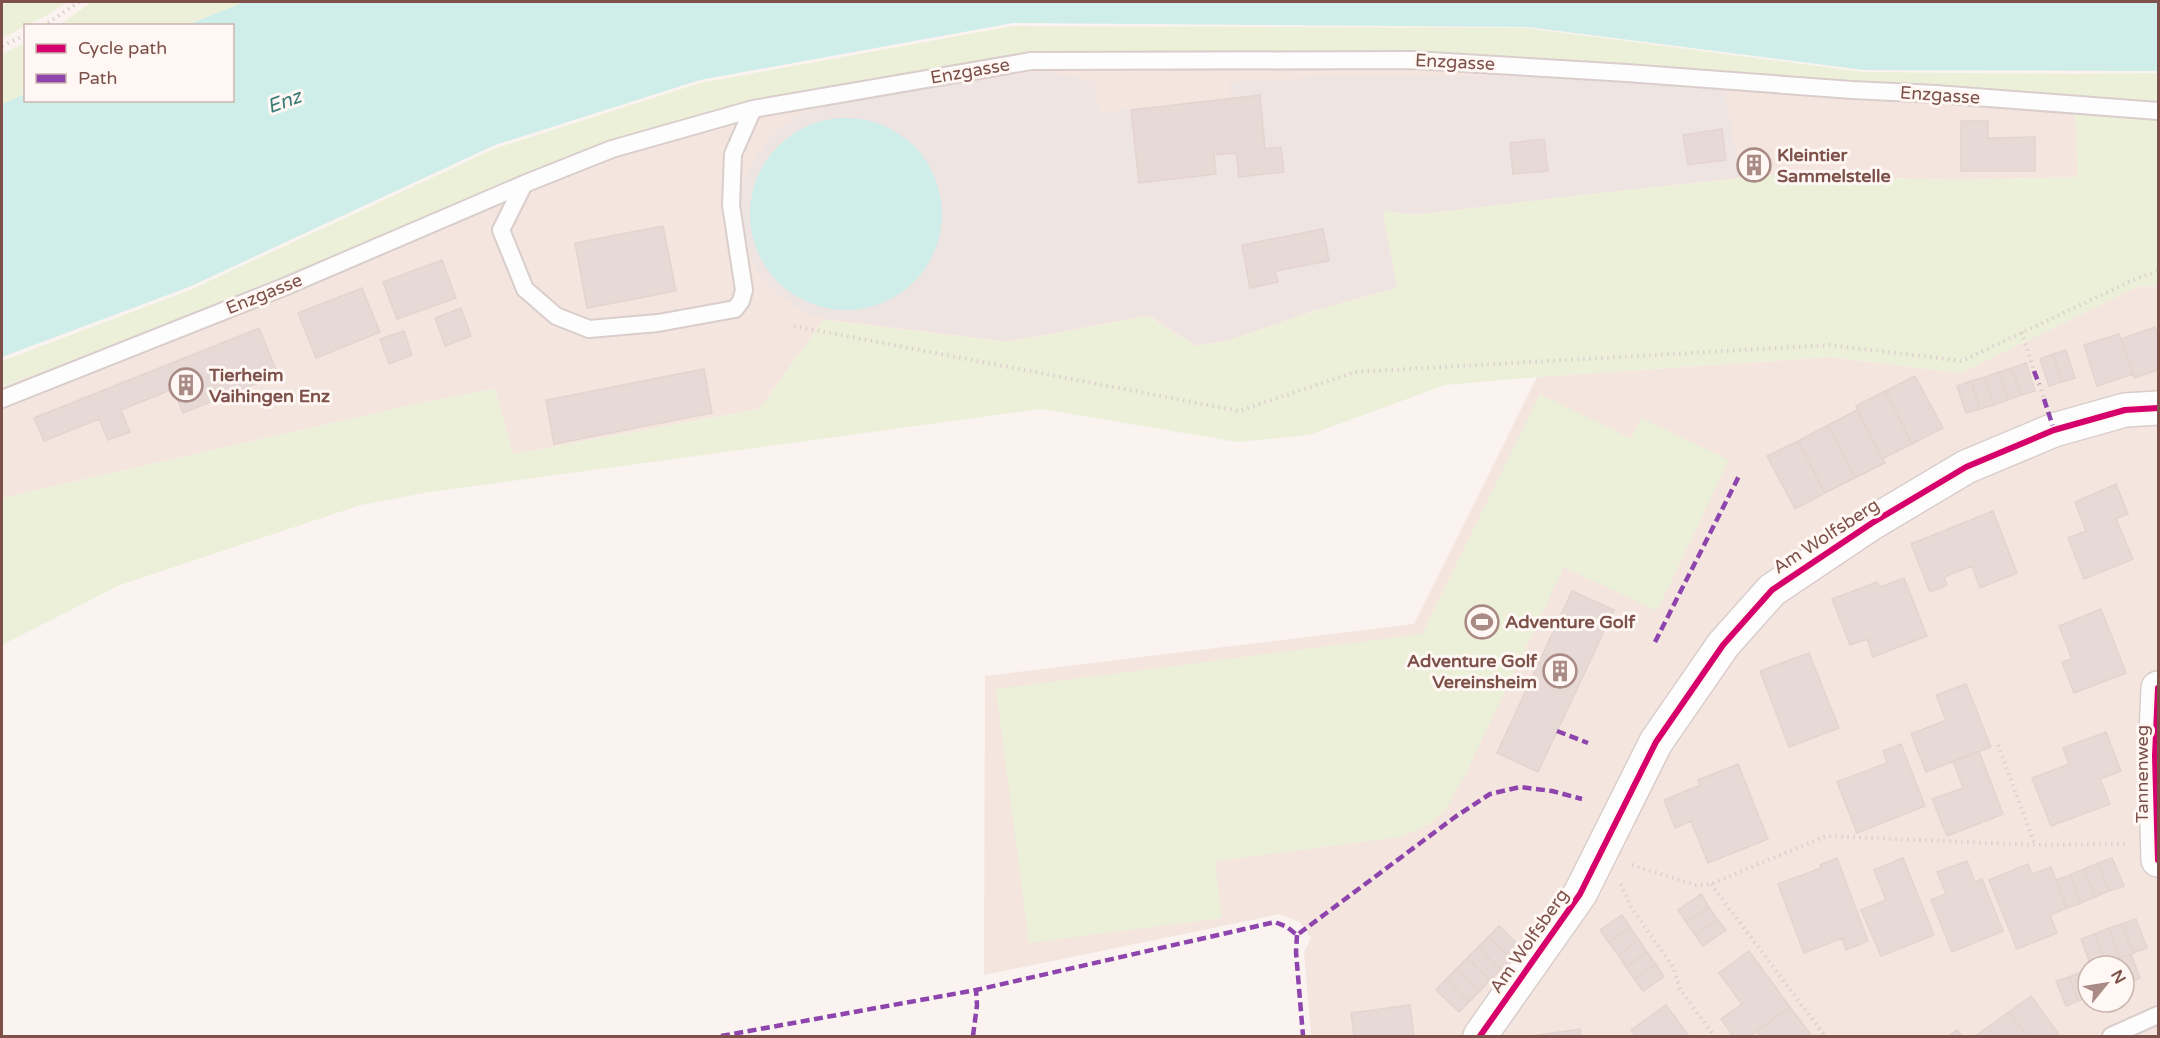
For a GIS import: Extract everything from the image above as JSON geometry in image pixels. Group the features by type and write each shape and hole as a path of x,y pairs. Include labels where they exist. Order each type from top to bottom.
{"street":[{"name":"Am Wolfsberg","path":"1480,1036 1580,894 1656,742 1723,645 1772,590 1872,523 1966,467 2054,430 2125,410 2158,408"},
{"name":"Tannenweg","path":"2158,688 2155,756 2158,852"}],"lane":[{"name":"Enzgasse","path":"2,399 284,287 524,184 612,149 753,109 1030,61 1414,60 1852,90 1936,93 2158,111"},
{"path":"524,184 501,230 525,290 556,316 589,329 658,323 735,309 741,301 744,290 731,205 733,154 753,109"},
{"path":"2111,1036 2158,1015"}],"path":[{"path":"46,24 79,2"},
{"path":"2,46 24,36"},
{"path":"794,326 1239,411 1355,372 1830,345 1962,361 2133,280 2158,271"},
{"path":"2022,332 2034,371"},
{"path":"2039,384 2044,399"},
{"path":"1998,745 2035,845"},
{"path":"1604,845 1626,863 1696,885 1712,884 1826,836 2158,852"},
{"path":"1604,845 1630,907 1673,967 1680,989 1714,1036"},
{"path":"1712,884 1825,1036"}],"shaded area":[{"path":"1414,58 2075,102 2078,177 1959,180 1773,175 1416,215 1384,211 1397,288 1314,311 1227,341 1195,346 1148,316 1009,342 824,320 759,409 513,454 495,389 425,402 2,498 2,387 280,280 612,147 1030,59"},
{"path":"1047,71 1094,82 1099,113 1231,98 1230,82 1346,76 1561,76 1724,87 1740,177 1416,214 1382,211 1396,287 1314,310 1227,340 1195,345 1149,314 1008,341 825,318 807,314 771,289 754,265 743,236 739,209 744,181 756,157 773,133 797,116 836,102"},
{"path":"2158,286 2158,1036 1311,1036 1304,952 1311,938 1300,922 1280,914 984,975 985,676 1414,624 1537,377 1830,357 1961,373 2137,287"}],"green space":[{"path":"2,2 67,2 49,14 29,24 24,24 24,27 2,38"},
{"path":"92,2 244,2 189,24 61,24"},
{"path":"1012,26 1527,28 1863,72 2158,73 2158,286 2137,287 1961,373 1830,357 1445,385 1309,435 1237,442 1041,409 430,492 361,505 120,585 2,645 2,498 425,402 495,389 513,454 759,409 824,320 1009,342 1148,316 1195,346 1227,341 1314,311 1397,288 1383,211 1416,215 1773,175 1959,180 2078,177 2075,102 1627,70 1030,59 612,147 280,280 2,387 2,361 190,290 496,148 700,83"},
{"path":"24,43 24,94 2,104 2,54"},
{"name":"Adventure Golf","path":"1540,394 1631,439 1641,418 1729,460 1657,611 1564,567 1467,771 1445,811 1427,825 1401,837 1215,861 1222,918 1029,943 996,689 1422,634"}],"water":[{"name":"Enz","path":"244,2 2158,2 2158,71 1864,70 1528,27 1013,23 700,80 495,145 189,287 2,357 2,104 24,94 24,102 234,102 234,24 189,24"},
{"path":"846,118 865,120 883,126 914,146 934,177 940,195 942,214 940,233 934,251 914,282 883,302 865,308 846,310 827,308 809,302 778,282 758,251 752,233 750,214 752,195 758,177 778,146 809,126 827,120"}],"building":[{"path":"1260,95 1265,149 1281,147 1284,172 1239,177 1236,153 1214,155 1216,174 1139,183 1131,110"},
{"path":"1961,121 1988,121 1988,138 2035,137 2035,171 1961,171"},
{"path":"1722,129 1726,160 1688,165 1683,135"},
{"path":"1544,139 1548,171 1513,174 1510,143"},
{"name":"Kleintier Sammelstelle","path":"1763,153 1767,170 1745,175 1741,158"},
{"path":"663,226 676,291 587,308 575,243"},
{"path":"1323,229 1329,261 1275,271 1278,282 1250,288 1242,245"},
{"path":"442,260 456,298 397,319 383,282"},
{"path":"362,288 380,332 316,358 298,313"},
{"path":"461,308 471,336 445,346 435,318"},
{"path":"2155,327 2158,338 2158,370 2134,378 2121,339"},
{"name":"Tierheim Vaihingen Enz","path":"259,328 278,375 183,413 173,389 121,410 130,432 108,440 99,419 44,441 34,418"},
{"path":"404,331 412,355 389,364 380,339"},
{"path":"2119,334 2133,374 2097,386 2084,345"},
{"path":"2066,350 2075,378 2062,382 2053,354"},
{"path":"2053,354 2062,382 2049,386 2040,359"},
{"path":"2026,363 2035,391 2021,395 2012,368"},
{"path":"2012,368 2021,395 2008,400 1999,372"},
{"path":"704,369 712,413 554,444 546,400"},
{"path":"1999,372 2008,400 1994,405 1985,377"},
{"path":"1915,376 1943,428 1912,444 1885,391"},
{"path":"1985,377 1994,405 1980,409 1971,381"},
{"path":"1971,381 1980,409 1966,413 1957,386"},
{"path":"1885,391 1912,444 1882,459 1856,406"},
{"path":"1857,410 1885,463 1855,478 1828,425"},
{"path":"1828,425 1855,478 1825,493 1798,441"},
{"path":"1798,441 1825,493 1795,509 1767,456"},
{"path":"2116,484 2128,514 2116,519 2133,559 2084,579 2068,538 2086,531 2075,502"},
{"path":"1993,511 2017,573 1980,588 1972,566 1944,577 1947,585 1930,592 1911,544"},
{"path":"1904,578 1927,636 1873,657 1867,639 1850,645 1832,599 1877,582 1880,587"},
{"name":"Adventure Golf Vereinsheim","path":"1572,591 1614,610 1538,772 1497,753"},
{"path":"2101,609 2126,673 2074,693 2062,662 2072,659 2059,626"},
{"path":"1809,653 1839,728 1789,747 1760,671"},
{"path":"1966,684 1991,747 1926,772 1911,734 1946,720 1936,695"},
{"path":"2106,732 2121,771 2100,779 2110,804 2051,826 2032,778 2069,764 2063,748"},
{"path":"1901,744 1925,806 1857,833 1837,782 1887,763 1883,751"},
{"path":"1979,751 2003,814 1947,836 1932,799 1963,788 1953,761"},
{"path":"1738,764 1768,839 1708,863 1691,821 1675,828 1664,800 1700,785 1698,780"},
{"path":"1837,858 1868,941 1846,950 1842,938 1804,953 1778,884 1821,868 1820,865"},
{"path":"1903,858 1934,935 1881,956 1861,910 1886,900 1874,870"},
{"path":"2112,858 2124,886 2109,891 2098,863"},
{"path":"1967,861 1975,882 1982,879 2003,931 1952,952 1931,900 1946,894 1937,872"},
{"path":"2098,863 2109,891 2095,897 2084,869"},
{"path":"2028,864 2032,874 2051,867 2067,908 2050,915 2057,933 2017,949 1989,880"},
{"path":"2084,869 2095,897 2081,903 2070,875"},
{"path":"2070,875 2081,903 2067,908 2056,880"},
{"path":"1701,894 1709,907 1686,922 1678,910"},
{"path":"1709,907 1717,919 1695,935 1686,922"},
{"path":"1622,915 1630,927 1609,943 1600,930"},
{"path":"1717,919 1726,930 1703,946 1695,935"},
{"path":"2136,919 2147,948 2133,953 2122,924"},
{"path":"2122,924 2133,953 2118,954 2109,928"},
{"path":"1499,926 1522,948 1511,959 1489,936"},
{"path":"1630,927 1639,940 1618,955 1609,943"},
{"path":"2109,928 2118,954 2103,954 2095,934"},
{"path":"2095,934 2103,954 2087,954 2081,939"},
{"path":"1489,936 1511,959 1501,970 1478,947"},
{"path":"1639,940 1647,952 1626,967 1618,955"},
{"path":"1478,947 1501,970 1490,980 1467,958"},
{"path":"1749,951 1790,1007 1750,1036 1733,1036 1721,1019 1742,1004 1719,973"},
{"path":"1647,952 1656,964 1634,979 1626,967"},
{"path":"1467,958 1490,980 1480,991 1457,968"},
{"path":"1656,964 1664,977 1643,991 1634,979"},
{"path":"2136,967 2140,978 2136,980"},
{"path":"1457,968 1480,991 1469,1002 1446,979"},
{"path":"2076,974 2076,996 2069,977"},
{"path":"2069,977 2076,1002 2066,1006 2056,981"},
{"path":"1446,979 1469,1002 1459,1012 1436,990"},
{"path":"2031,996 2060,1036 2027,1036 2009,1012"},
{"path":"1410,1005 1414,1036 1354,1036 1351,1013"},
{"path":"1666,1005 1689,1036 1636,1036 1631,1030"},
{"path":"1790,1007 1812,1036 1760,1036 1756,1032"},
{"path":"2009,1012 2027,1036 1994,1036 1988,1027"},
{"path":"1988,1027 1994,1036 1975,1036"},
{"path":"1580,1029 1581,1036 1531,1036"},
{"path":"1957,1030 1962,1036 1948,1036"}],"marked path":[{"path":"2034,371 2039,384"},
{"path":"2044,399 2054,430"},
{"path":"1655,642 1740,474"},
{"path":"1557,731 1588,743"},
{"path":"721,1036 976,990 1275,922 1287,927 1297,935 1455,817 1490,794 1520,787 1552,791 1582,799"},
{"path":"1297,935 1296,952 1303,1036"},
{"path":"973,1036 977,1005 976,990"}],"cycle path":[{"path":"1480,1036 1580,894 1656,742 1723,645 1772,590 1872,523 1966,467 2054,430 2125,410 2158,408"},
{"path":"2158,688 2155,756 2158,860"}],"place":[{"name":"Kleintier Sammelstelle","path":"1754,165"},
{"name":"Tierheim Vaihingen Enz","path":"186,385"},
{"name":"Adventure Golf","path":"1482,622"},
{"name":"Adventure Golf Vereinsheim","path":"1560,671"}]}
